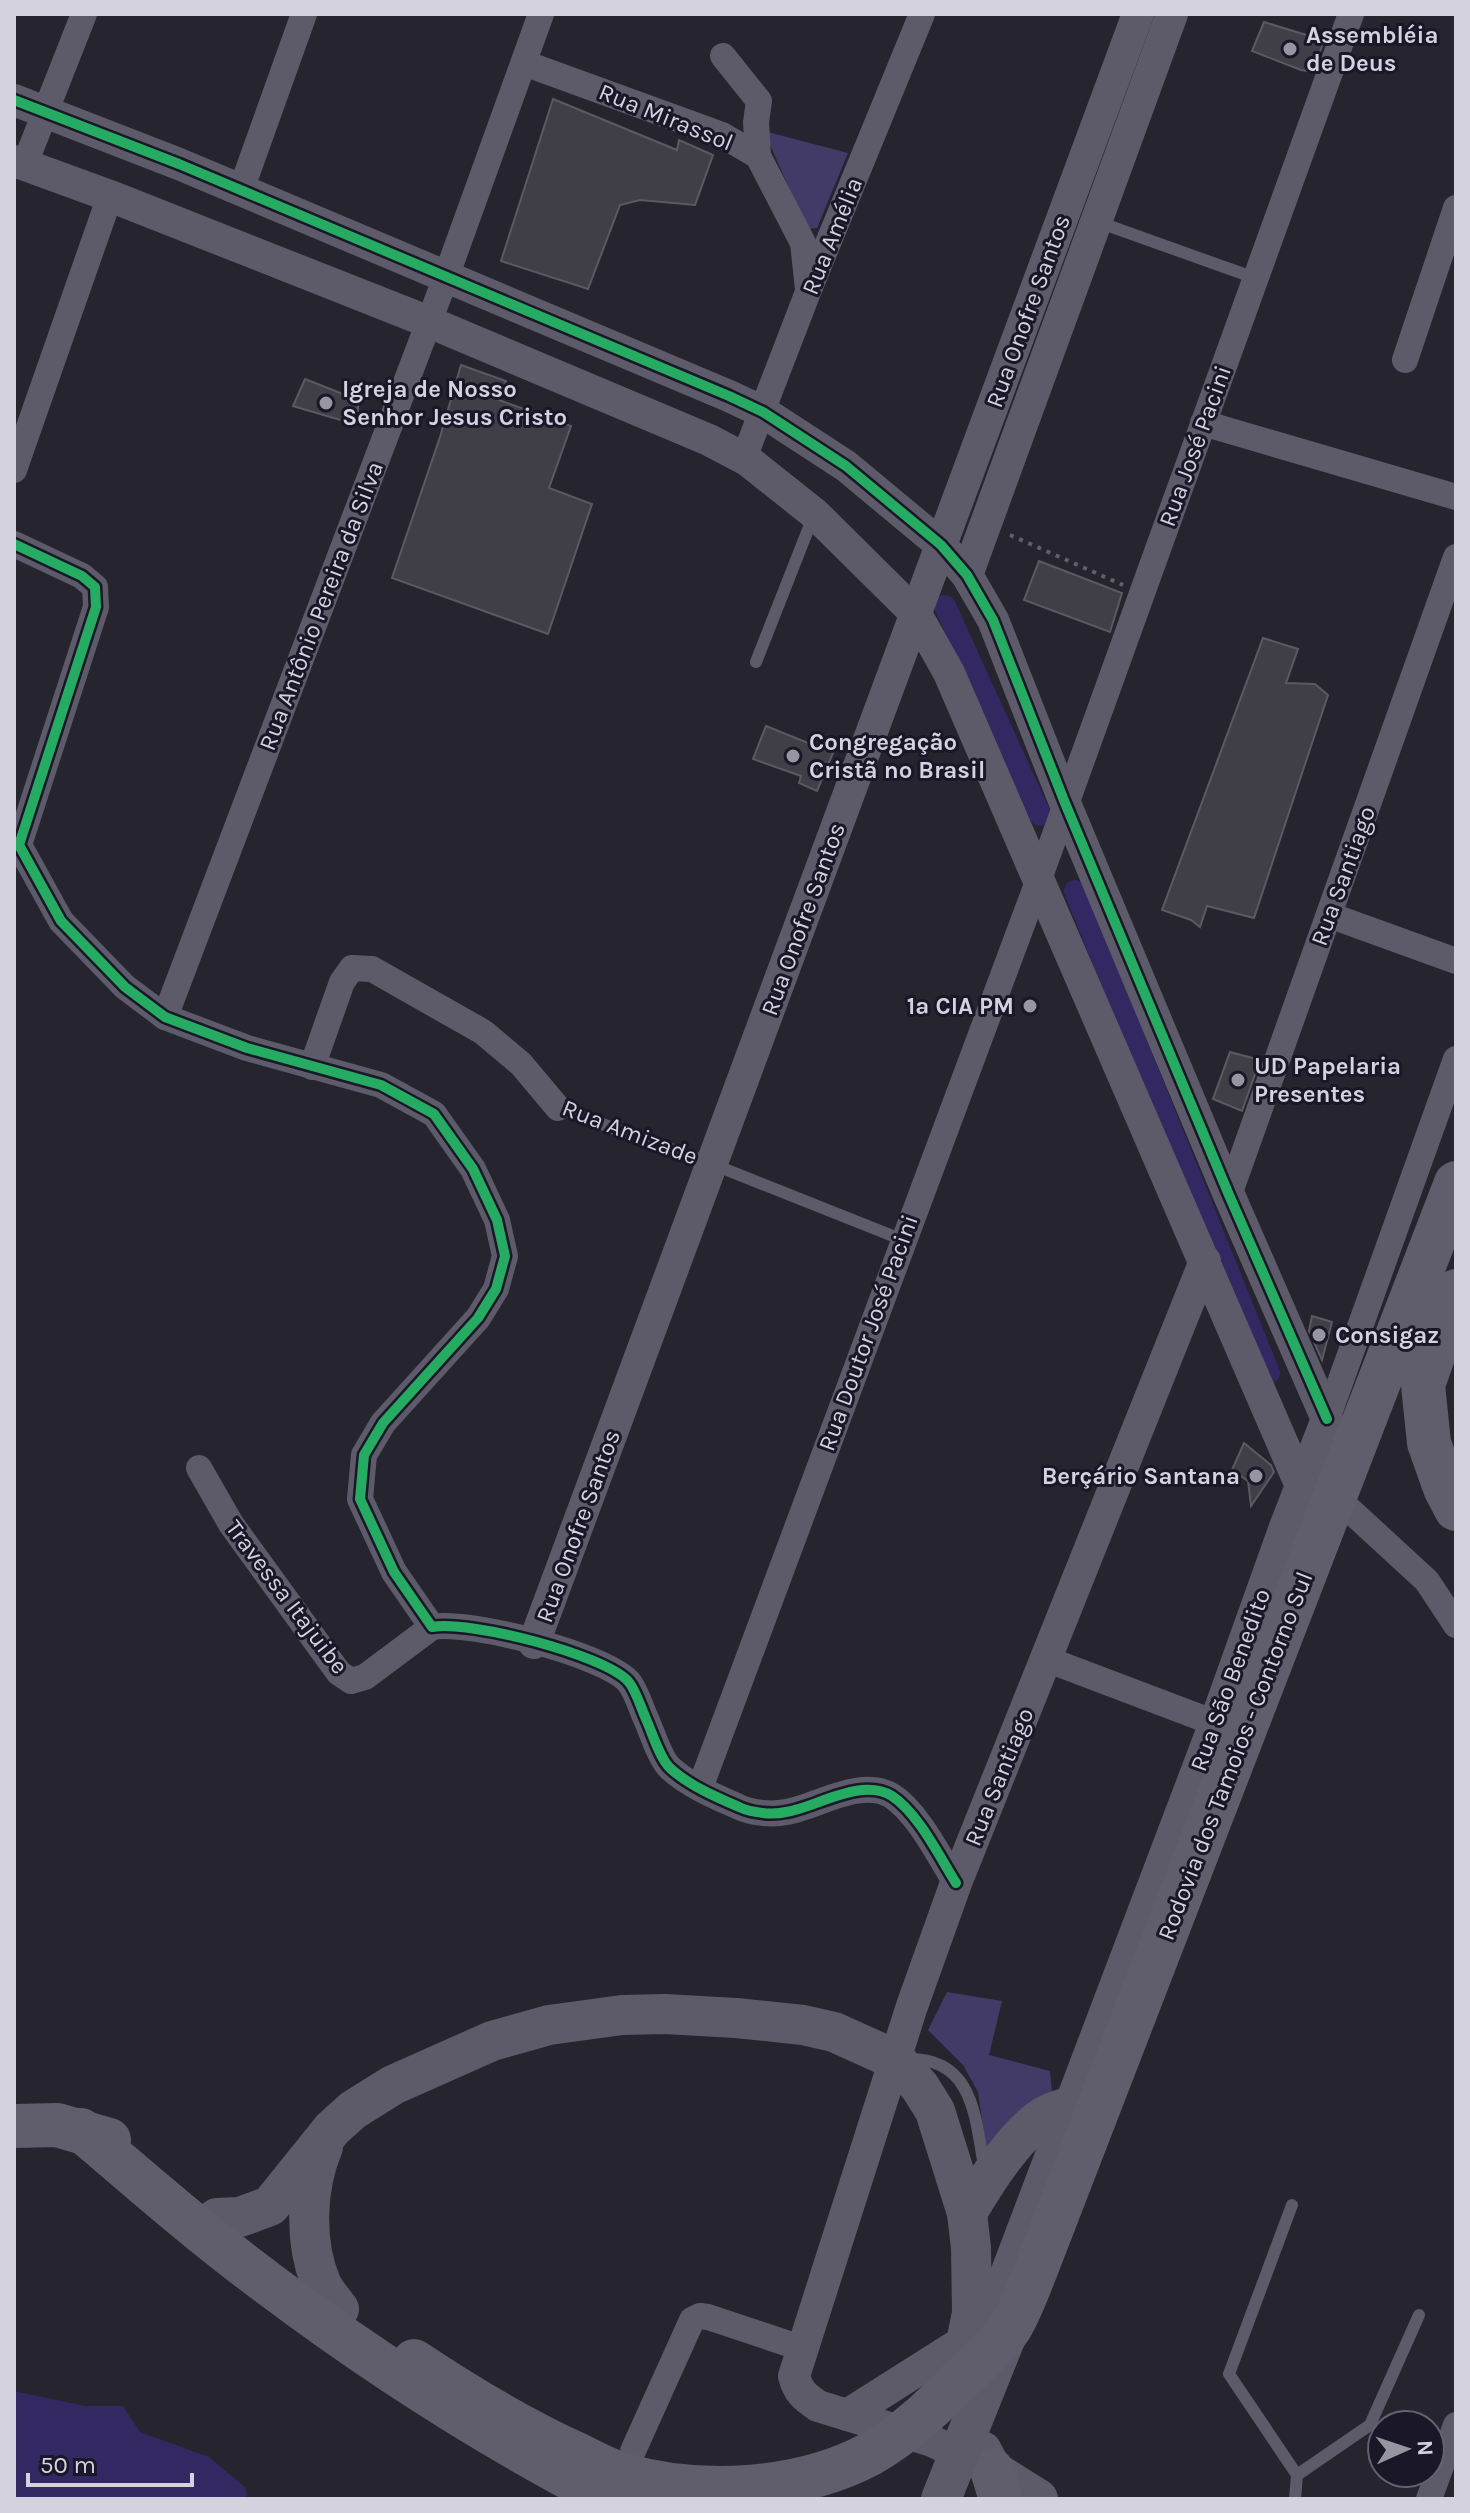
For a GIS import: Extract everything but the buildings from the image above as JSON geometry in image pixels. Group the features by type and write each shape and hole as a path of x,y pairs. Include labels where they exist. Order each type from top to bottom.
{"highway":[{"name":"Rodovia dos Tamoios - Contorno Sul","path":"14,2126 57,2125 122,2145 161,2169 244,2242 414,2361 479,2404 617,2473 660,2483 721,2488 779,2483 843,2466 872,2453 932,2408 1009,2328 1049,2238 1456,1183"},
{"path":"1456,1291 1423,1385 1429,1443 1456,1509"},
{"path":"81,2130 230,2254 315,2318 413,2386 540,2464 609,2499"}],"main road":[{"path":"217,2218 240,2217 270,2206 332,2129 353,2110 393,2085 492,2041 549,2025 592,2018 665,2014 803,2025 834,2032 896,2060 920,2087 935,2111 976,2197 973,2292 960,2395 970,2427 996,2484 1038,2499"},
{"path":"976,2197 1029,2128 1047,2115 1071,2106"},
{"path":"332,2129 315,2167 309,2224 314,2262 322,2286 339,2309"},
{"name":"Rodovia dos Tamoios - Contorno Sul","path":"941,2499 1009,2328"}],"street":[{"path":"84,14 47,114 19,164 110,196 429,322 639,409 744,458 815,514 916,614 949,673 1205,1261 1304,1478 1427,1581 1456,1625"},
{"path":"241,190 304,14"},
{"name":"Rua Antônio Pereira da Silva","path":"165,1017 446,277 541,14"},
{"name":"Rua Amélia","path":"744,458 922,14"},
{"name":"Rua Onofre Santos","path":"534,1643 1138,14"},
{"name":"Rua Onofre Santos","path":"967,575 1172,14"},
{"name":"Rua José Pacini","path":"1039,879 1351,14"},
{"path":"723,56 759,101 756,122 758,156"},
{"name":"Rua Mirassol","path":"524,63 722,135 758,156 803,243 808,292"},
{"path":"14,100 241,190 763,412 846,466 941,545 967,575 993,620 1065,803 1229,1195 1327,1419"},
{"path":"14,470 110,196"},
{"path":"1405,360 1456,208"},
{"path":"1203,423 1456,497"},
{"path":"14,544 82,576 95,587 96,607 19,845 61,921 125,987 165,1017 247,1048 381,1085 434,1114 473,1169 497,1220 505,1256 496,1289 478,1318 383,1423 364,1455 360,1499 394,1572 432,1627 446,1624 489,1629 599,1662 629,1682 668,1767 700,1788 743,1809 787,1812 851,1792 875,1790 891,1795 911,1813 956,1883"},
{"name":"Rua Santiago","path":"1229,1195 1456,557"},
{"name":"Rua Doutor José Pacini","path":"700,1788 1039,879"},
{"path":"1329,915 1456,961"},
{"name":"Rua Amizade","path":"312,1067 342,982 352,968 372,969 483,1032 521,1064 558,1108"},
{"name":"Rua São Benedito","path":"847,2415 967,2339 996,2300 1215,1723 1456,1059"},
{"name":"Rua Santiago","path":"847,2415 818,2406 803,2396 794,2376 912,2006 956,1883 1205,1261"},
{"name":"Travessa Itajuibe","path":"199,1468 231,1524 339,1673 351,1681 365,1677 432,1627"},
{"path":"1046,1659 1215,1723"},
{"path":"633,2451 692,2320 700,2316 708,2317 804,2349"},
{"path":"847,2415 932,2441 996,2484"},
{"path":"1429,2499 1456,2425"}],"lane":[{"path":"1095,221 1255,278"},
{"path":"756,662 815,514"},
{"name":"Rua Amizade","path":"558,1108 712,1164 903,1240"},
{"path":"1292,2205 1229,2374 1297,2475 1295,2499"},
{"path":"1297,2475 1370,2425 1419,2315"}],"path":[{"path":"985,525 1141,593"}],"shaded area":[{"path":"764,131 848,153 817,228 807,229"},
{"path":"947,1992 1002,2001 989,2055 1050,2071 1052,2093 989,2168 978,2092 963,2065 928,2030"},
{"path":"14,2391 85,2406 123,2406 140,2432 209,2457 246,2488 247,2499 14,2499"}],"waterway":[{"path":"945,606 1040,815"},
{"path":"1075,891 1269,1373"}],"cycle path":[{"path":"14,100 179,164 763,412 846,466 941,545 967,575 993,620 1065,803 1229,1195 1327,1419"},
{"path":"14,544 82,576 95,587 96,607 19,845 61,921 125,987 165,1017 247,1048 381,1085 434,1114 473,1169 497,1220 505,1256 496,1289 478,1318 383,1423 364,1455 360,1499 394,1572 432,1627 475,1629 534,1641 592,1660 614,1671 633,1689 666,1764 694,1785 744,1809 780,1813 853,1791 880,1791 892,1796 911,1813 956,1883"}],"place":[{"name":"Assembléia de Deus","path":"1290,49"},
{"name":"Igreja de Nosso Senhor Jesus Cristo","path":"326,403"},
{"name":"Congregação Cristã no Brasil","path":"793,756"},
{"name":"1ª CIA PM","path":"1030,1006"},
{"name":"UD Papelaria Presentes","path":"1238,1080"},
{"name":"Consigaz","path":"1319,1335"},
{"name":"Berçário Santana","path":"1256,1476"}]}
